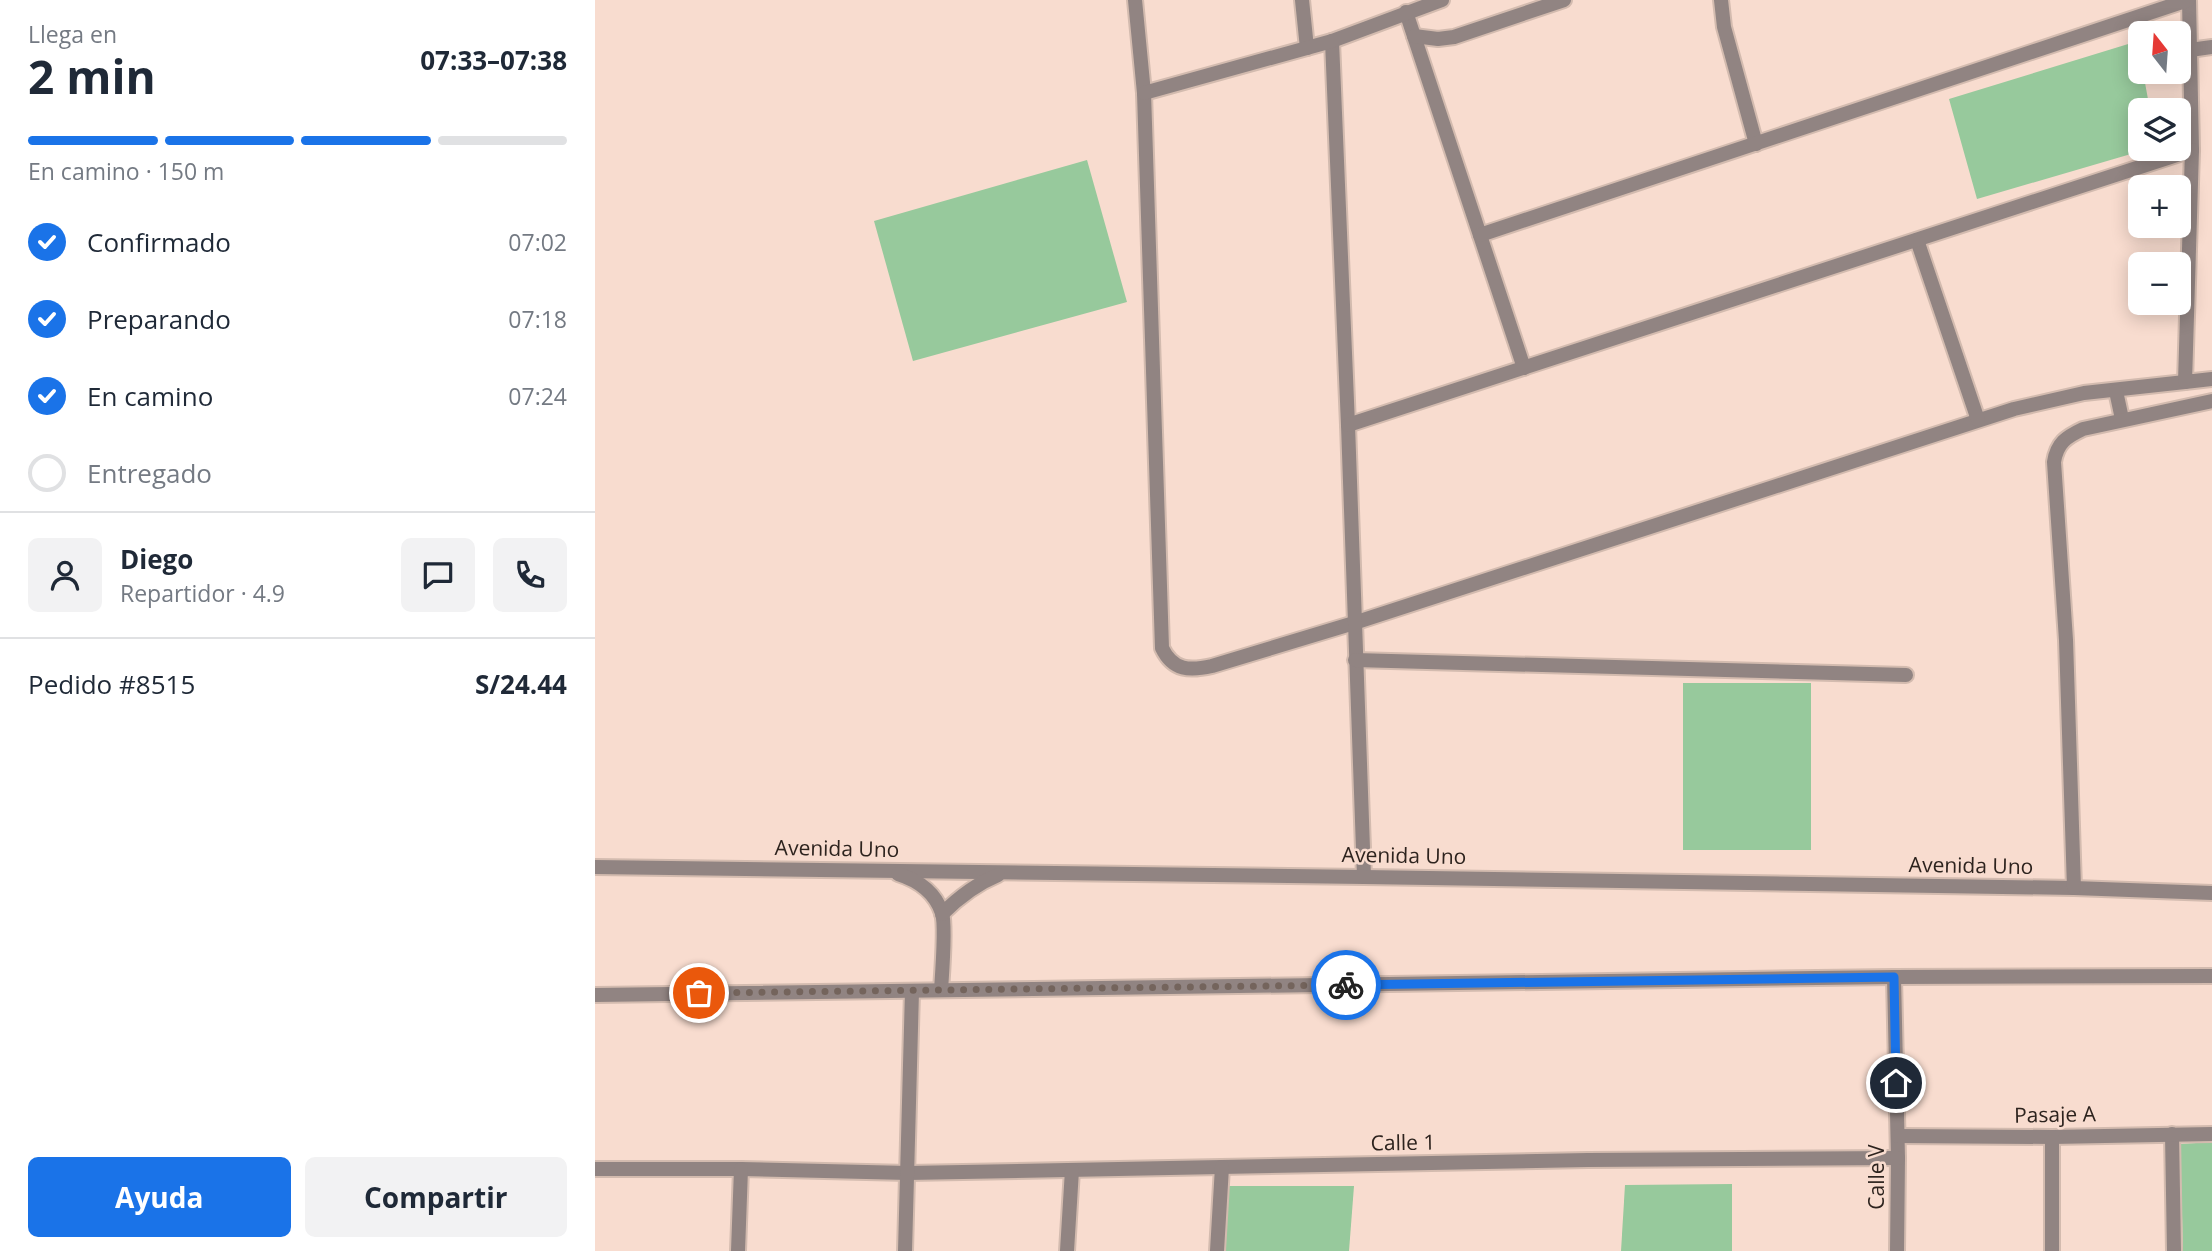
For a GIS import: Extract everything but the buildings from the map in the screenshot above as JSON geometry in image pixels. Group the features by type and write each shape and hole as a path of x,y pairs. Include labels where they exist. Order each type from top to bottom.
{"street":[{"path":"1136,0 1144,93 1162,648 1166,657 1176,666 1188,670 1201,668 1354,623 2014,409 2084,393 2212,379"},
{"path":"1302,0 1307,48"},
{"path":"1144,93 1332,41 1442,0"},
{"path":"1414,36 1438,39 1454,37 1564,0"},
{"path":"1721,0 1724,27 1756,144"},
{"path":"1480,236 2189,0 2189,21"},
{"path":"1406,12 1524,368"},
{"path":"1332,41 1349,425 1364,877"},
{"path":"2191,50 2212,47"},
{"path":"2185,382 2192,150 2191,84"},
{"path":"1349,425 2192,150"},
{"path":"1917,240 1978,420"},
{"path":"2116,391 2122,419"},
{"path":"2074,888 2066,639 2054,463 2056,448 2067,437 2083,429 2212,401"},
{"path":"1355,660 1906,675"},
{"name":"Avenida Uno","path":"595,867 2074,888 2212,893"},
{"path":"887,871 915,879 929,891 942,914 941,990"},
{"path":"942,914 981,882 1003,872"},
{"path":"595,995 1894,977 2212,976"},
{"name":"Calle V","path":"1894,977 1898,1136 1897,1251"},
{"path":"905,1251 912,990"},
{"path":"2172,1134 2174,1251"},
{"name":"Pasaje A","path":"1898,1136 2052,1138 2212,1134"},
{"path":"2052,1138 2052,1251"},
{"name":"Calle 1","path":"595,1169 908,1173 1588,1160 1898,1158"},
{"path":"1217,1251 1222,1167"},
{"path":"738,1251 741,1169"},
{"path":"1066,1251 1072,1170"}],"green space":[{"path":"2128,44 2128,84 2145,84 2148,98 2128,98 2128,155 1977,199 1949,99"},
{"path":"1087,160 1127,302 913,361 874,221"},
{"path":"1683,683 1811,683 1811,850 1683,850"},
{"path":"2212,1142 2212,1251 2183,1251 2180,1144"},
{"path":"1732,1184 1732,1251 1621,1251 1625,1185"},
{"path":"1227,1186 1354,1186 1349,1251 1222,1251"}],"way so far":[{"path":"699,993 1346,985"}],"route":[{"path":"1346,985 1894,977 1896,1083"}]}
